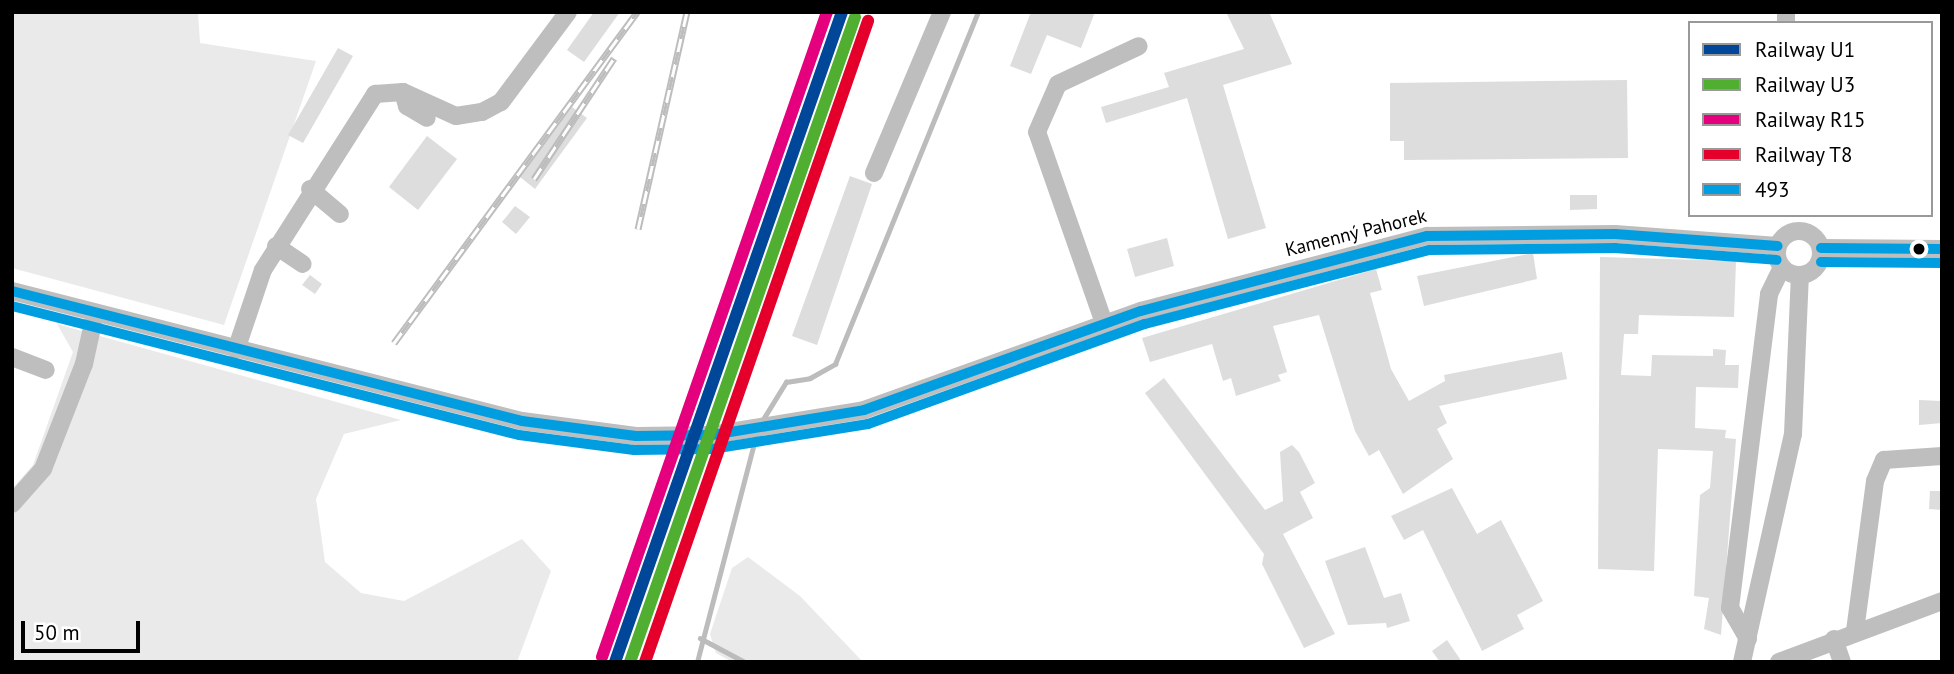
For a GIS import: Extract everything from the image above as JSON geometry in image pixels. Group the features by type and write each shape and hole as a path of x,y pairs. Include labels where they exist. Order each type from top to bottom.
{"street":[{"path":"236,350 276,246 310,189 375,94 404,92 456,116 482,112 501,102 568,12"},
{"path":"874,173 942,12"},
{"path":"1104,323 1037,132 1058,84 1139,46"},
{"path":"404,92 407,106 427,118"},
{"path":"310,189 340,214"},
{"path":"1748,639 1730,608 1769,293 1782,267 1778,246 1799,223 1813,235 1821,248 1817,267 1800,275 1782,267"},
{"name":"Kamenný Pahorek","path":"12,290 494,415 595,432 712,435 773,429 912,395 1104,323 1427,236 1615,233 1778,246"},
{"path":"276,246 303,264"},
{"path":"1821,248 1942,249"},
{"path":"1742,662 1793,434 1800,275"},
{"path":"12,504 43,469 84,363 95,313"},
{"path":"12,357 46,370"},
{"path":"1855,631 1875,481 1884,460 1942,456"},
{"path":"1779,662 1855,631 1942,601"},
{"path":"1834,639 1842,662"}],"shaded area":[{"path":"12,12 198,12 200,43 316,61 224,325 12,268"},
{"path":"57,324 401,420 344,434 316,499 325,562 361,593 404,601 522,539 551,571 517,662 12,662 12,489 33,465 73,352"},
{"path":"748,557 800,596 863,662 732,662 716,653 710,634 732,568"}],"building":[{"path":"594,12 620,12 584,62 567,50"},
{"path":"1031,12 1095,12 1081,48 1047,35 1031,74 1010,66"},
{"path":"1226,12 1269,12 1292,64 1223,85 1266,228 1228,239 1187,98 1106,123 1101,107 1169,87 1164,73 1244,49"},
{"path":"338,48 353,56 303,143 288,135"},
{"path":"1627,80 1628,158 1404,160 1404,141 1390,141 1390,83"},
{"path":"572,107 587,118 535,189 520,177"},
{"path":"427,136 457,159 418,210 389,187"},
{"path":"850,176 872,184 817,345 792,336"},
{"path":"1570,195 1597,195 1597,209 1570,210"},
{"path":"515,206 530,217 516,234 502,222"},
{"path":"1167,238 1174,266 1135,277 1127,249"},
{"path":"1533,253 1537,279 1424,306 1417,276"},
{"path":"1600,257 1736,261 1734,317 1639,315 1638,334 1624,334 1621,375 1651,376 1652,355 1713,356 1713,349 1726,350 1725,365 1739,365 1738,388 1696,387 1695,428 1726,430 1725,438 1736,439 1721,635 1704,629 1709,598 1694,596 1700,495 1710,488 1713,451 1658,449 1654,571 1598,569"},
{"path":"1376,269 1382,290 1370,293 1391,369 1409,401 1445,381 1444,375 1562,352 1567,379 1439,406 1447,423 1437,429 1453,459 1403,494 1379,450 1369,456 1355,431 1319,315 1273,326 1287,372 1278,375 1281,381 1236,396 1231,378 1223,381 1212,344 1150,362 1142,338"},
{"path":"310,275 322,284 315,294 302,285"},
{"path":"1164,378 1265,510 1283,501 1280,452 1292,445 1299,452 1315,483 1300,492 1313,518 1283,534 1335,634 1304,648 1262,564 1264,554 1145,393"},
{"path":"1919,400 1942,401 1942,423 1919,425"},
{"path":"1452,488 1477,534 1501,520 1543,601 1517,615 1524,629 1482,651 1423,530 1404,540 1391,516"},
{"path":"1930,491 1942,491 1942,510 1929,509"},
{"path":"1365,547 1384,598 1401,593 1410,621 1387,628 1386,623 1348,625 1325,561"},
{"path":"1447,640 1462,662 1440,662 1432,651"}],"waterway":[{"path":"762,421 786,382 810,378 835,364 978,12"},
{"path":"697,662 757,432"},
{"path":"700,638 745,662"}],"railway":[{"path":"394,343 637,12"},
{"path":"638,229 687,12"},
{"path":"534,179 614,58"}],"rail line":[{"name":"R15","path":"602,657 827,12"},
{"name":"U1","path":"615,662 842,12"},
{"name":"U3","path":"630,662 855,17"},
{"name":"T8","path":"645,662 868,21"}],"transit line":[{"name":"493","path":"12,291 522,421 636,436 712,435 864,410 1141,311 1427,236 1615,234 1778,246"},
{"path":"12,306 519,435 634,450 712,449 868,424 1145,324 1429,250 1615,248 1777,260"},
{"name":"493","path":"1821,248 1942,249"},
{"path":"1821,262 1942,263"}]}
